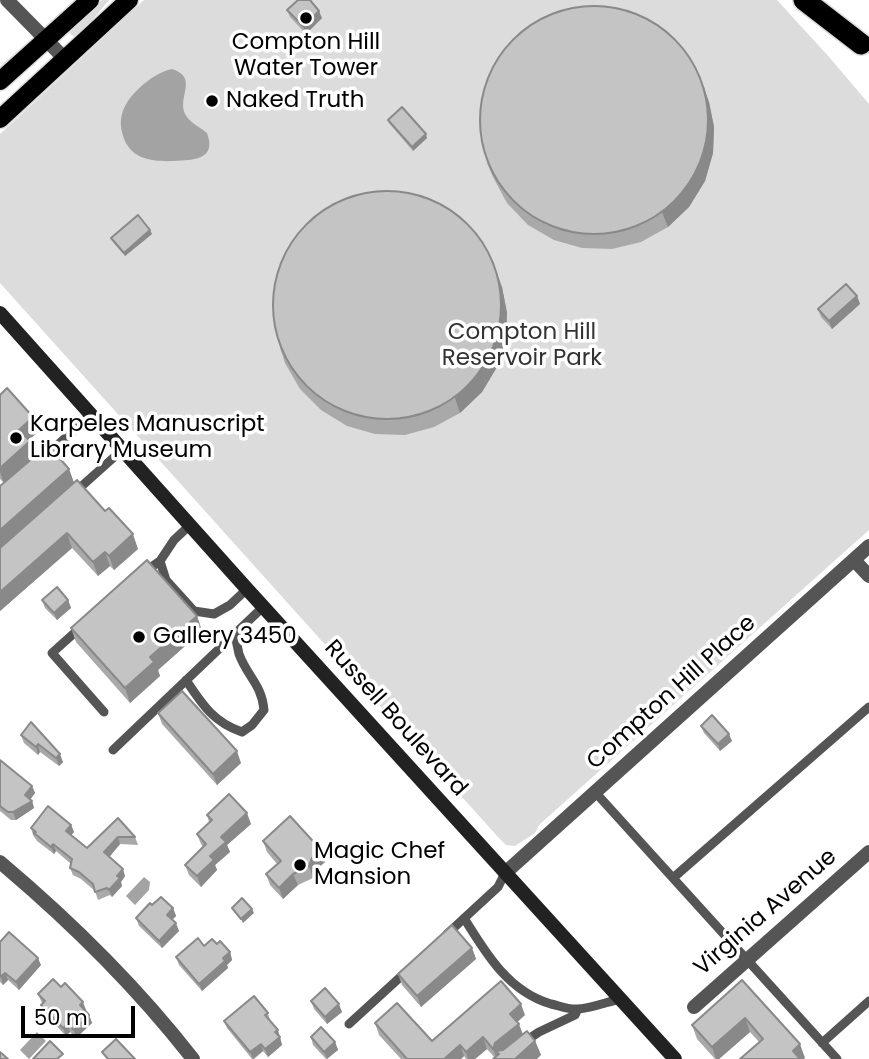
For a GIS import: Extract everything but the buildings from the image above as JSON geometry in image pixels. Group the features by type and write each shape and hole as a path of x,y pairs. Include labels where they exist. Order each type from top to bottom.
{"highway":[{"path":"804,0 865,49"},
{"path":"821,0 865,49"}],"main road":[{"path":"0,81 90,0"},
{"path":"0,118 129,0"},
{"name":"Russell Boulevard","path":"0,313 673,1058"}],"street":[{"path":"7,0 65,59"},
{"name":"Compton Hill Place","path":"505,873 869,546"},
{"path":"854,560 869,576"},
{"name":"Virginia Avenue","path":"694,1007 869,852"},
{"path":"0,862 77,932 128,984 193,1059"}],"lane":[{"path":"38,462 91,415"},
{"path":"67,499 122,450"},
{"path":"138,577 160,561 174,540 190,526"},
{"path":"160,561 166,580 194,611 214,614 230,605 247,589"},
{"path":"113,750 263,607"},
{"path":"90,619 52,653 104,712"},
{"path":"187,680 204,707 228,727 242,732 253,725 264,710 263,700 259,687 240,655 236,632"},
{"path":"673,878 869,707"},
{"path":"595,792 837,1059"},
{"path":"435,945 498,887 505,873"},
{"path":"464,918 484,951 501,972 537,1000 578,1009 620,999"},
{"path":"349,1024 416,962"},
{"path":"822,1043 869,1002"},
{"path":"514,1051 539,1032 575,1015 578,1009"}],"green space":[{"path":"102,0 109,0 74,37 68,31"},
{"name":"Compton Hill Reservoir Park","path":"144,0 777,0 869,104 869,530 539,825 535,833 515,846 506,845 498,837 0,283 0,134"}],"shaded area":[{"path":"172,69 184,77 185,114 207,133 209,149 201,157 181,161 142,157 129,148 125,141 121,124 124,108 136,91 153,77"},
{"path":"144,877 150,882 149,890 135,905 126,896"},
{"path":"37,1032 46,1041 29,1059 20,1050"}],"place":[{"name":"Compton Hill Water Tower","path":"306,18"},
{"name":"Naked Truth","path":"212,101"},
{"name":"Karpeles Manuscript Library Museum","path":"16,438"},
{"name":"Gallery 3450","path":"139,637"},
{"name":"Magic Chef Mansion","path":"300,865"}]}
